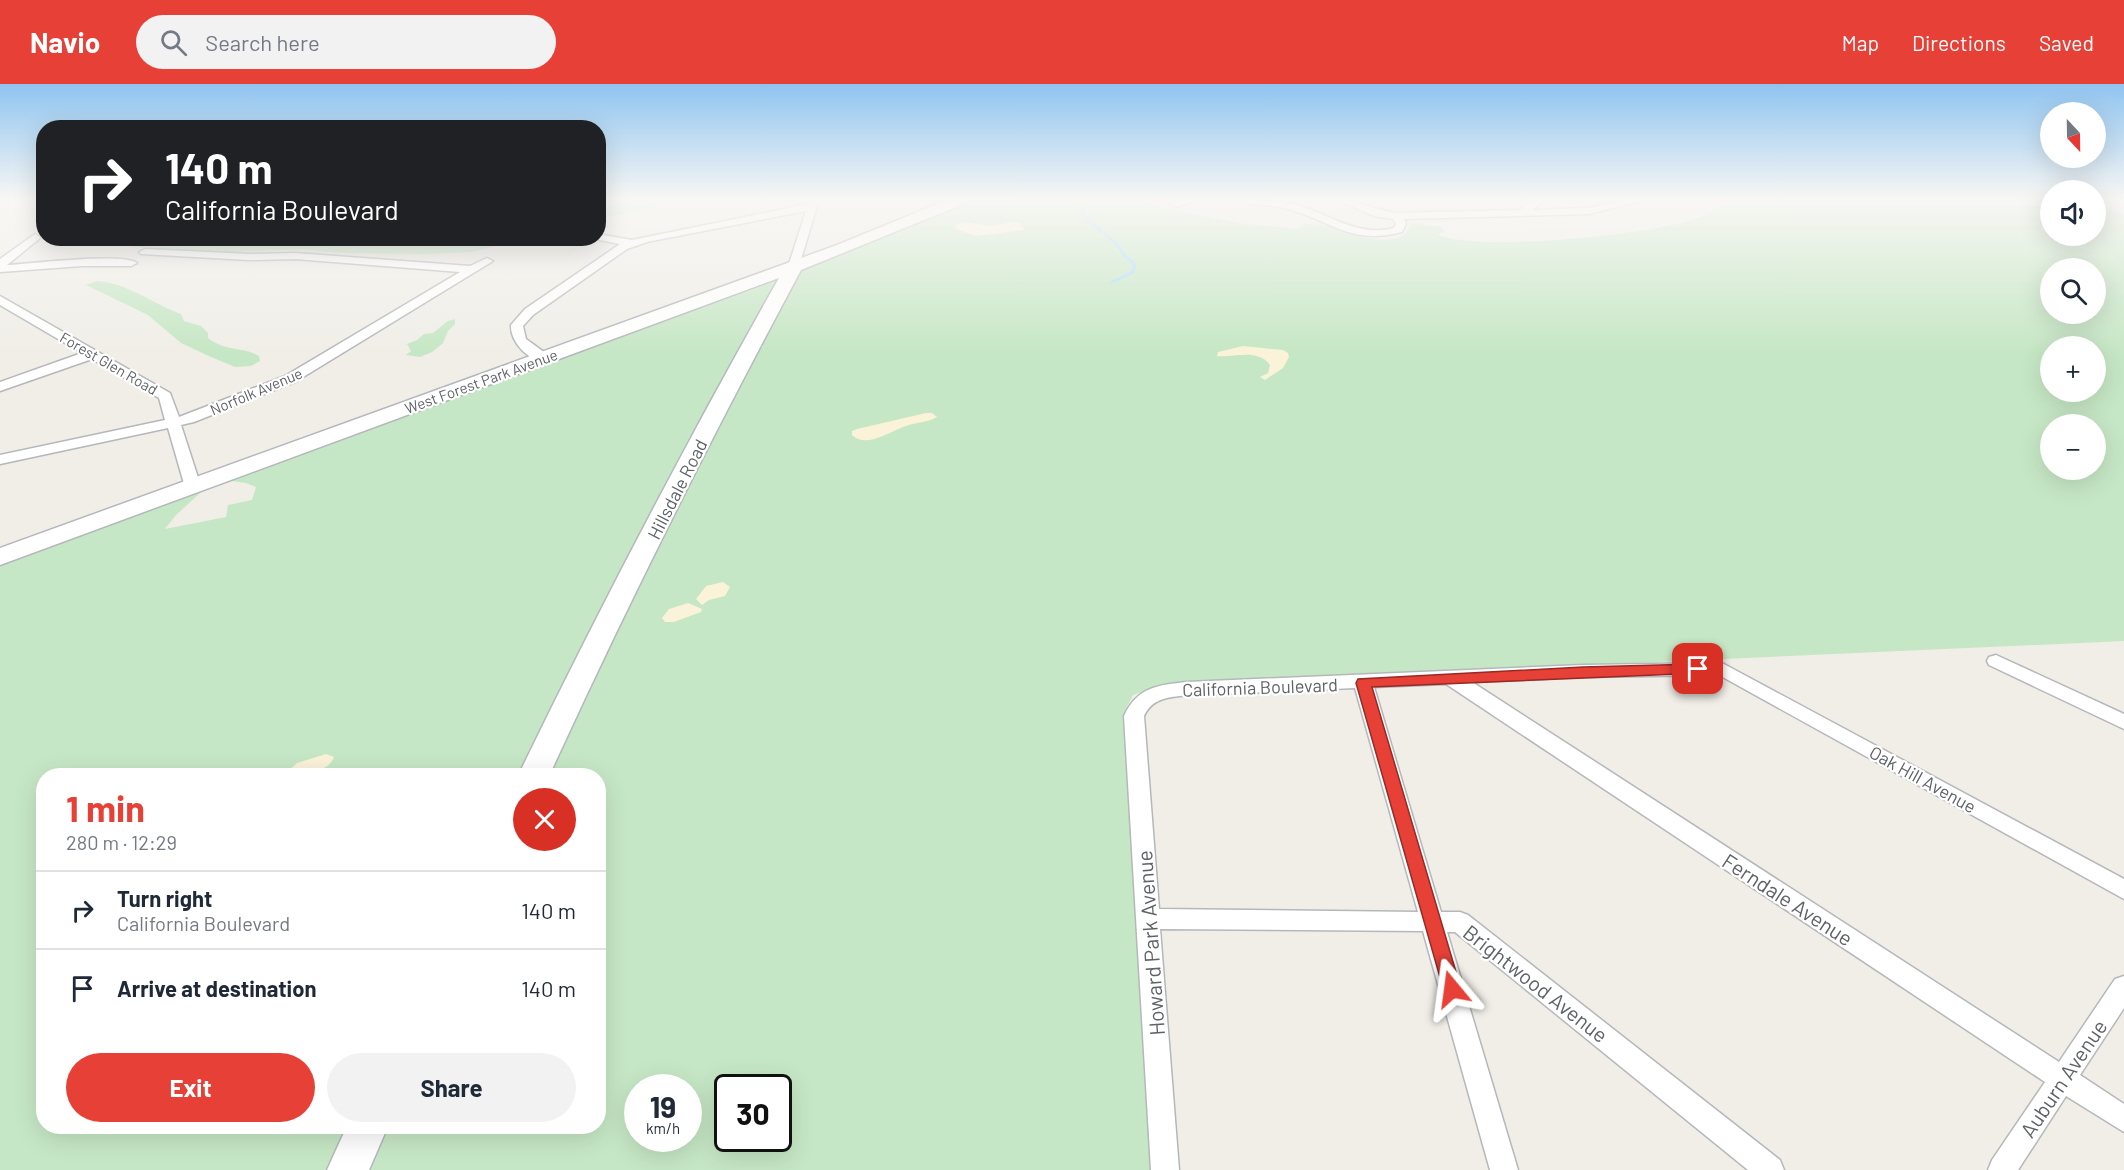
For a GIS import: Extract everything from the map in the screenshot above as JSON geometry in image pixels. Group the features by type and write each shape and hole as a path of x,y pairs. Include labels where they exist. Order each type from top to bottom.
{"main road":[{"name":"West Forest Park Avenue","path":"0,557 839,251"},
{"name":"Hillsdale Road","path":"536,768 681,481 788,274 794,267"},
{"path":"348,1170 364,1134"}],"street":[{"path":"0,267 19,251"},
{"path":"543,358 517,337 517,325 522,319 621,251"},
{"name":"Hillsdale Road","path":"794,267 800,251"},
{"path":"145,252 249,257 295,256 472,270"},
{"name":"Norfolk Avenue","path":"0,460 189,419 304,372 487,261"},
{"path":"0,267 52,267 104,262 131,263"},
{"name":"Forest Glen Road","path":"0,300 161,392 168,400 193,487"},
{"path":"0,387 93,354"},
{"path":"1996,661 2124,722"},
{"name":"California Boulevard","path":"1134,716 1140,703 1162,692 1583,671 1722,669"},
{"name":"Oak Hill Avenue","path":"1722,669 2124,890"},
{"name":"Ferndale Avenue","path":"1451,678 2124,1119"},
{"path":"1363,683 1504,1170"},
{"name":"Howard Park Avenue","path":"1134,716 1166,1170"},
{"name":"Brightwood Avenue","path":"1149,919 1460,922 1770,1170"},
{"name":"Auburn Avenue","path":"2002,1170 2124,987"}],"green space":[{"path":"176,251 261,251 205,253"},
{"path":"319,251 477,251 425,254"},
{"path":"849,251 2124,251 2124,641 1190,683 1162,685 1133,695 1127,707 1126,726 1151,1170 0,1170 0,562 209,485 176,515 165,529 226,517 228,505 252,500 256,487 224,480"},
{"path":"97,281 130,290 181,314 184,321 201,326 208,333 208,338 215,343 253,353 259,356 260,361 251,366 235,367 181,343 148,315 86,285"},
{"path":"455,319 455,324 448,331 443,343 432,352 420,357 406,355 411,351 407,344 424,334 433,333 448,321"}],"sand":[{"path":"1243,346 1283,350 1288,353 1289,357 1283,368 1265,380 1260,377 1268,373 1270,365 1259,357 1252,355 1217,356 1218,352"},
{"path":"932,413 937,417 872,439 858,439 852,435 852,431 857,429"},
{"path":"723,582 730,587 725,596 709,600 702,605 696,599 706,586"},
{"path":"688,603 702,609 701,612 674,622 665,622 662,618 669,609"},
{"path":"326,754 334,757 324,768 292,768 297,763"}],"waterway":[{"path":"1112,282 1133,272 1135,264 1121,251"}],"route":[{"path":"1452,989 1363,683 1583,671 1698,669"}]}
